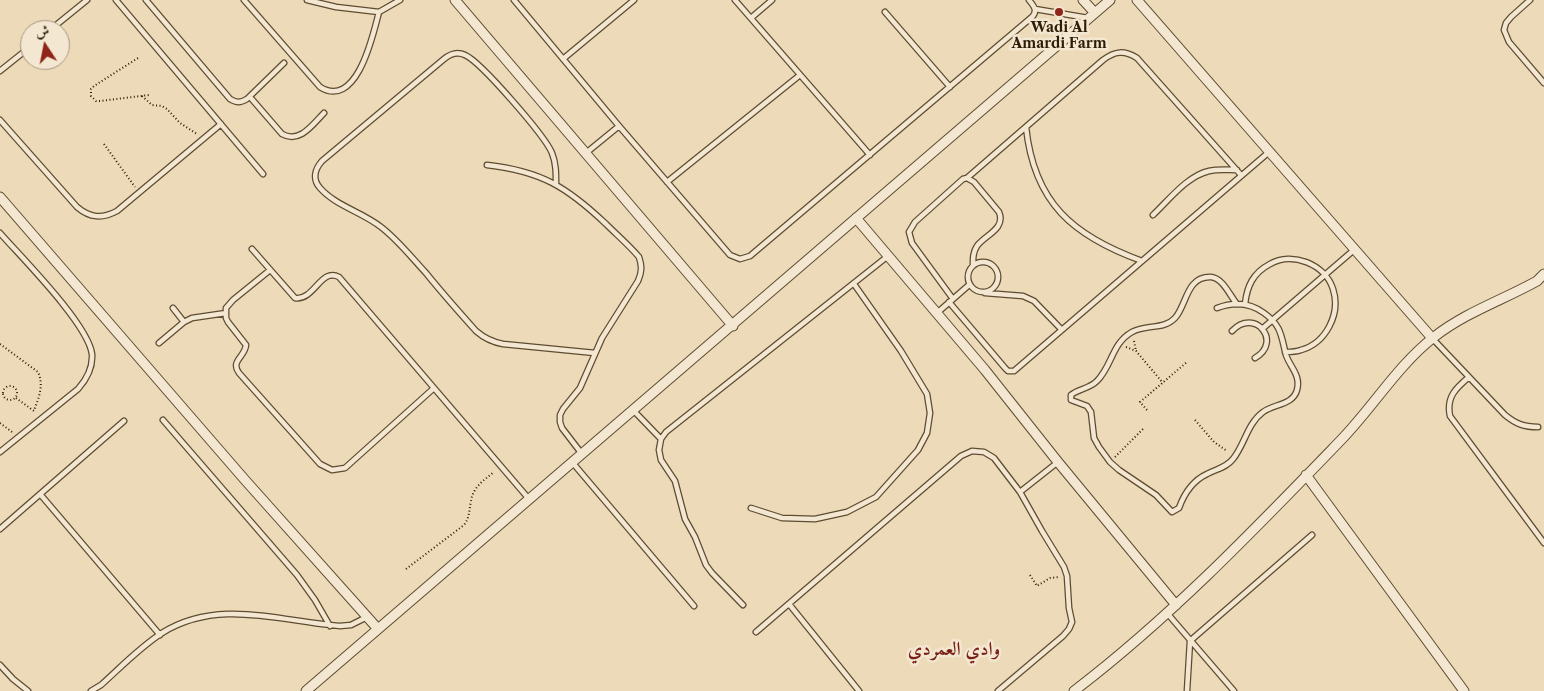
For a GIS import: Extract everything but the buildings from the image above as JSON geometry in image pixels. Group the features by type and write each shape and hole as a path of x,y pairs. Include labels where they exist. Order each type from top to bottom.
{"street":[{"path":"455,0 733,326"},
{"path":"1083,0 1092,16"},
{"path":"306,691 529,498 733,326 1110,0"},
{"path":"1137,0 1432,338"},
{"path":"0,196 238,472 378,629"},
{"path":"856,218 1008,398 1058,462 1176,605"},
{"path":"1074,691 1136,641 1176,605 1343,438 1404,366 1432,338 1469,314 1537,281 1544,274"},
{"path":"1306,476 1464,691"}],"lane":[{"path":"62,20 87,0"},
{"path":"116,0 263,174"},
{"path":"146,0 230,99 236,102 242,102 250,97 284,63"},
{"path":"244,0 320,87 334,92 348,87 361,67 380,12"},
{"path":"307,0 336,7 380,12 400,0"},
{"path":"514,0 562,59 730,254 734,258 745,259 1032,17 1035,14 1035,9 1029,0"},
{"path":"562,59 634,0"},
{"path":"735,0 870,155"},
{"path":"751,18 772,0"},
{"path":"1530,0 1511,16 1504,30 1509,42 1544,83"},
{"path":"1035,9 1092,16"},
{"path":"885,12 950,87"},
{"path":"1241,175 1143,64 1129,53 1120,52 1111,54 967,178 963,179 915,222 909,232 912,243 951,300 1005,368 1011,372 1017,370 1269,152"},
{"path":"556,184 553,154 546,141 489,76 467,55 461,53 449,55 408,88 322,161 317,167 315,174 315,181 329,196 363,215 395,239 484,338 502,344 595,353"},
{"path":"0,71 20,54"},
{"path":"667,182 800,75"},
{"path":"250,97 282,134 287,137 292,138 302,134 324,113"},
{"path":"0,120 76,207 84,213 100,217 117,211 220,124"},
{"path":"586,153 619,126"},
{"path":"1026,127 1028,147 1035,172 1051,202 1064,217 1100,243 1142,261"},
{"path":"487,166 510,168 534,174 572,194 634,250 642,265 638,281 611,322 580,388 560,415 562,428 582,454"},
{"path":"1153,215 1191,179 1198,175 1216,170 1237,170"},
{"path":"967,178 974,182 1001,217 999,226 974,251 973,265 968,274 970,285 978,291 997,295 1023,296 1034,301 1062,330"},
{"path":"0,233 78,323 92,352 92,362 85,381 0,452"},
{"path":"252,249 291,295 299,298 307,295 327,276 331,275 339,278 529,498"},
{"path":"1262,329 1354,249"},
{"path":"743,604 712,573 704,560 681,509 680,495 675,482 661,460 659,450 662,439 666,432 888,256"},
{"path":"1245,304 1247,291 1253,278 1262,268 1274,261 1288,258 1302,260 1314,266 1324,275 1333,288 1335,303 1333,318 1326,332 1315,343 1301,350 1286,352"},
{"path":"973,265 983,262 993,265 996,269 998,280 996,284 993,288 983,292"},
{"path":"270,270 229,304 226,313 228,322 246,345 244,352 236,361 237,370 325,468 332,470 345,468 434,388"},
{"path":"1217,308 1245,304 1263,312 1272,320 1283,339 1286,352 1297,377 1297,390 1294,397 1264,412 1255,419 1232,461 1225,467 1197,480 1189,488 1177,510 1169,511 1156,495 1110,462 1094,438 1091,412 1087,406 1072,400 1071,395 1087,389 1097,382 1107,368 1117,346 1128,335 1141,329 1161,326 1173,320 1181,310 1188,290 1195,283 1211,277 1216,279 1237,304"},
{"path":"751,508 782,518 798,519 815,519 847,512 876,497 918,450 927,433 930,413 927,394 902,351 854,284"},
{"path":"937,313 970,285"},
{"path":"173,308 184,322"},
{"path":"159,343 184,322 200,316 226,313"},
{"path":"1232,331 1247,322 1253,323 1262,329 1265,334 1266,346 1264,351 1255,358"},
{"path":"1432,338 1514,423 1526,427 1538,427"},
{"path":"1468,376 1452,393 1448,408 1450,416 1544,543"},
{"path":"633,410 662,439"},
{"path":"163,420 297,576 315,600 330,626"},
{"path":"0,529 124,421"},
{"path":"756,632 961,456 972,452 984,452 994,458 1020,492 1064,567 1067,576 1068,608 1072,622 1063,636 998,691"},
{"path":"572,462 694,606"},
{"path":"1020,492 1058,462"},
{"path":"40,494 160,635"},
{"path":"1187,691 1190,641 1312,535"},
{"path":"789,604 859,691"},
{"path":"91,691 101,685 160,635 188,620 234,613 330,626 351,625 368,617"},
{"path":"1167,613 1234,691"},
{"path":"0,665 13,680 28,691"}],"path":[{"path":"138,58 94,86 90,92 91,96 96,101 120,100 149,95"},
{"path":"142,96 152,105 162,106 167,109 180,123 203,138"},
{"path":"104,144 139,193"},
{"path":"0,344 38,372 41,386 34,410"},
{"path":"1136,351 1163,382"},
{"path":"1147,410 1140,402 1187,362"},
{"path":"2,392 6,387 12,387 17,391 16,398"},
{"path":"0,389 7,400 10,401 16,398"},
{"path":"16,398 43,417"},
{"path":"1196,420 1214,442 1224,449"},
{"path":"0,423 19,436"},
{"path":"1110,462 1144,428"},
{"path":"406,569 464,525 470,514 471,501 476,487 502,466"},
{"path":"1030,575 1037,586 1050,578 1067,576"}],"place":[{"name":"Wadi Al Amardi Farm","path":"1059,12"}],"district":[{"name":"وادي العمردي","path":"954,650"}]}
